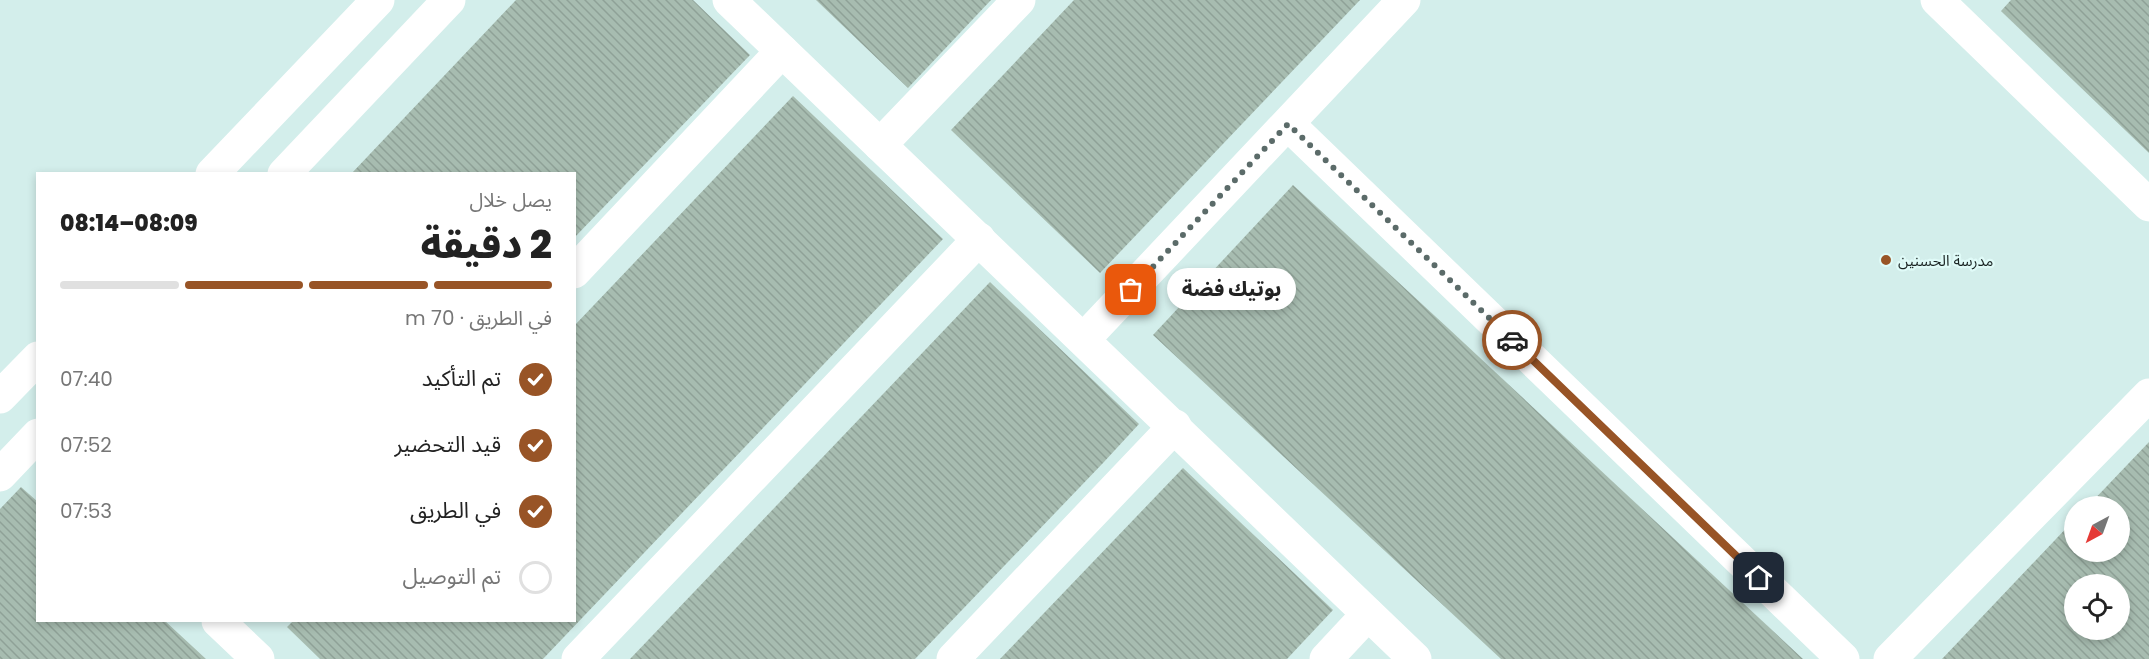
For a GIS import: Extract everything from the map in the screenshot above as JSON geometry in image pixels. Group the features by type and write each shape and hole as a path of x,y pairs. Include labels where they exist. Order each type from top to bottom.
{"street":[{"path":"214,172 378,0"},
{"path":"286,172 449,0"},
{"path":"729,0 1415,659"},
{"path":"880,145 1018,0"},
{"path":"1084,339 1404,0"},
{"path":"1943,2 2146,198"},
{"path":"576,270 782,51"},
{"path":"1288,124 1843,659"},
{"path":"578,659 979,239"},
{"path":"0,397 36,360"},
{"path":"1890,659 2149,395"},
{"path":"953,659 1175,426"},
{"path":"0,475 35,443"},
{"path":"1326,659 1368,614"},
{"path":"232,626 258,659"}],"building":[{"path":"516,0 693,0 750,55 576,236 576,172 353,172"},
{"path":"816,0 991,0 908,88"},
{"path":"1074,0 1360,0 1100,273 951,130"},
{"path":"2011,0 2149,0 2149,153 2001,11"},
{"path":"793,96 943,239 543,659 320,659 287,627 292,622 576,622 576,324"},
{"path":"1293,185 1803,659 1501,659 1459,620 1153,335"},
{"path":"990,282 1139,424 1103,463 915,659 630,659"},
{"path":"2149,442 2149,659 1942,659 2064,531 2064,562 2130,562 2130,496 2097,496"},
{"path":"1183,468 1333,610 1287,659 1000,659"},
{"path":"21,487 36,500 36,622 166,622 206,659 0,659 0,509"}],"way so far":[{"path":"1131,290 1288,124 1512,340"}],"place":[{"name":"مدرسة الحسنين","path":"1886,260"},
{"name":"بوتيك فضة","path":"1131,290"}],"route":[{"path":"1512,340 1759,578"}]}
